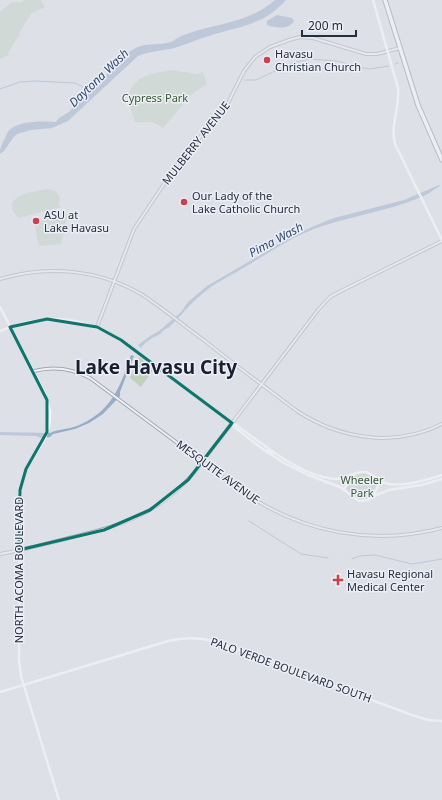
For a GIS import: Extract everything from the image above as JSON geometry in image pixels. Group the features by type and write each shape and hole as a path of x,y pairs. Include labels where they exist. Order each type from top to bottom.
{"highway":[{"path":"385,0 413,90 429,134 442,160"}],"main road":[{"path":"373,0 398,89 398,99 393,124 394,140 398,152 442,241"},
{"name":"NORTH ACOMA BOULEVARD","path":"0,307 48,400 50,418 45,438 29,463 21,483 19,498 19,660 24,684 59,800"},
{"path":"0,332 10,327 30,321 48,319 74,321 97,327 122,340 232,423 275,453 302,468 324,476 340,479 358,472 366,472 380,481 389,484 398,484 442,475"},
{"path":"232,423 234,427 284,463 300,471 331,482 344,489 359,501 368,500 389,490 421,485 442,479"},
{"path":"264,450 267,450 273,454 275,453"},
{"path":"344,489 353,475"},
{"path":"374,496 380,481"},
{"name":"PALO VERDE BOULEVARD SOUTH","path":"0,692 168,641 181,638 196,638 217,642 412,715 428,720 442,721"}],"street":[{"name":"MULBERRY AVENUE","path":"97,327 131,234 181,159 227,105 249,63 270,47 303,37 316,39 366,54 388,52 400,48"},
{"path":"0,554 104,530 140,516 160,504 178,489 202,462 318,310 330,297 341,290 442,241"},
{"path":"0,279 29,272 60,270 86,273 114,281 142,295 308,418 330,429 352,435 378,438 403,436 427,430 442,424"},
{"name":"MESQUITE AVENUE","path":"34,371 62,369 87,376 239,490 259,503 287,517 315,527 347,534 380,536 412,534 442,528"}],"highlighted area":[{"path":"47,319 97,327 121,340 232,423 188,480 150,510 104,530 19,550 20,490 26,469 47,432 47,400 10,327"}],"green space":[{"path":"24,0 41,0 45,7 32,13 8,53 9,55 0,59 0,12 12,2 22,2"},
{"name":"Cypress Park","path":"172,70 196,74 203,72 207,84 192,94 163,128 152,122 135,122 130,107 129,98 130,90 134,84 144,76"},
{"path":"48,189 57,192 60,199 58,205 61,207 19,218 13,211 12,203 19,196"},
{"path":"66,213 68,214 61,244 39,246 34,221"},
{"path":"139,357 154,369 141,387 130,378"},
{"name":"Wheeler Park","path":"366,473 379,482 369,498 361,500 346,488 356,476"}],"water":[{"path":"275,0 286,0 268,15 250,24 205,37 178,47 138,56 68,121 52,128 31,130 17,134 0,154 0,149 7,133 12,128 17,125 30,122 56,122 59,118 69,112 127,54 138,47 143,45 171,42 196,31 243,18 265,8"},
{"path":"277,15 292,18 294,21 286,27 274,27 267,25 267,21"},
{"path":"439,185 440,186 424,196 406,203 314,229 276,248 211,287 197,298 168,328 152,338 141,348 138,345 159,331 181,312 188,302 207,286 286,240 334,218 404,200"},
{"path":"131,355 134,356 120,392 120,396 103,414 89,423 75,429 53,434 50,437 41,438 36,436 0,435 0,432 50,433 77,426 89,420 98,414 113,398 123,378"}],"waterway":[{"path":"244,80 256,80 292,63 310,59 337,61 369,69 389,66"},
{"name":"Daytona Wash","path":"0,89 20,82 35,81 75,83 85,88 93,89"},
{"path":"249,521 301,554 328,558"},
{"path":"352,559 359,556 375,555 412,564 442,559"}],"place":[{"name":"Havasu Christian Church","path":"267,60"},
{"name":"Our Lady of the Lake Catholic Church","path":"184,202"},
{"name":"ASU at Lake Havasu","path":"36,221"},
{"name":"Havasu Regional Medical Center","path":"338,580"}],"district":[{"name":"Lake Havasu City","path":"156,367"}],"water label":[{"name":"Pima Wash","path":"276,240"}]}
